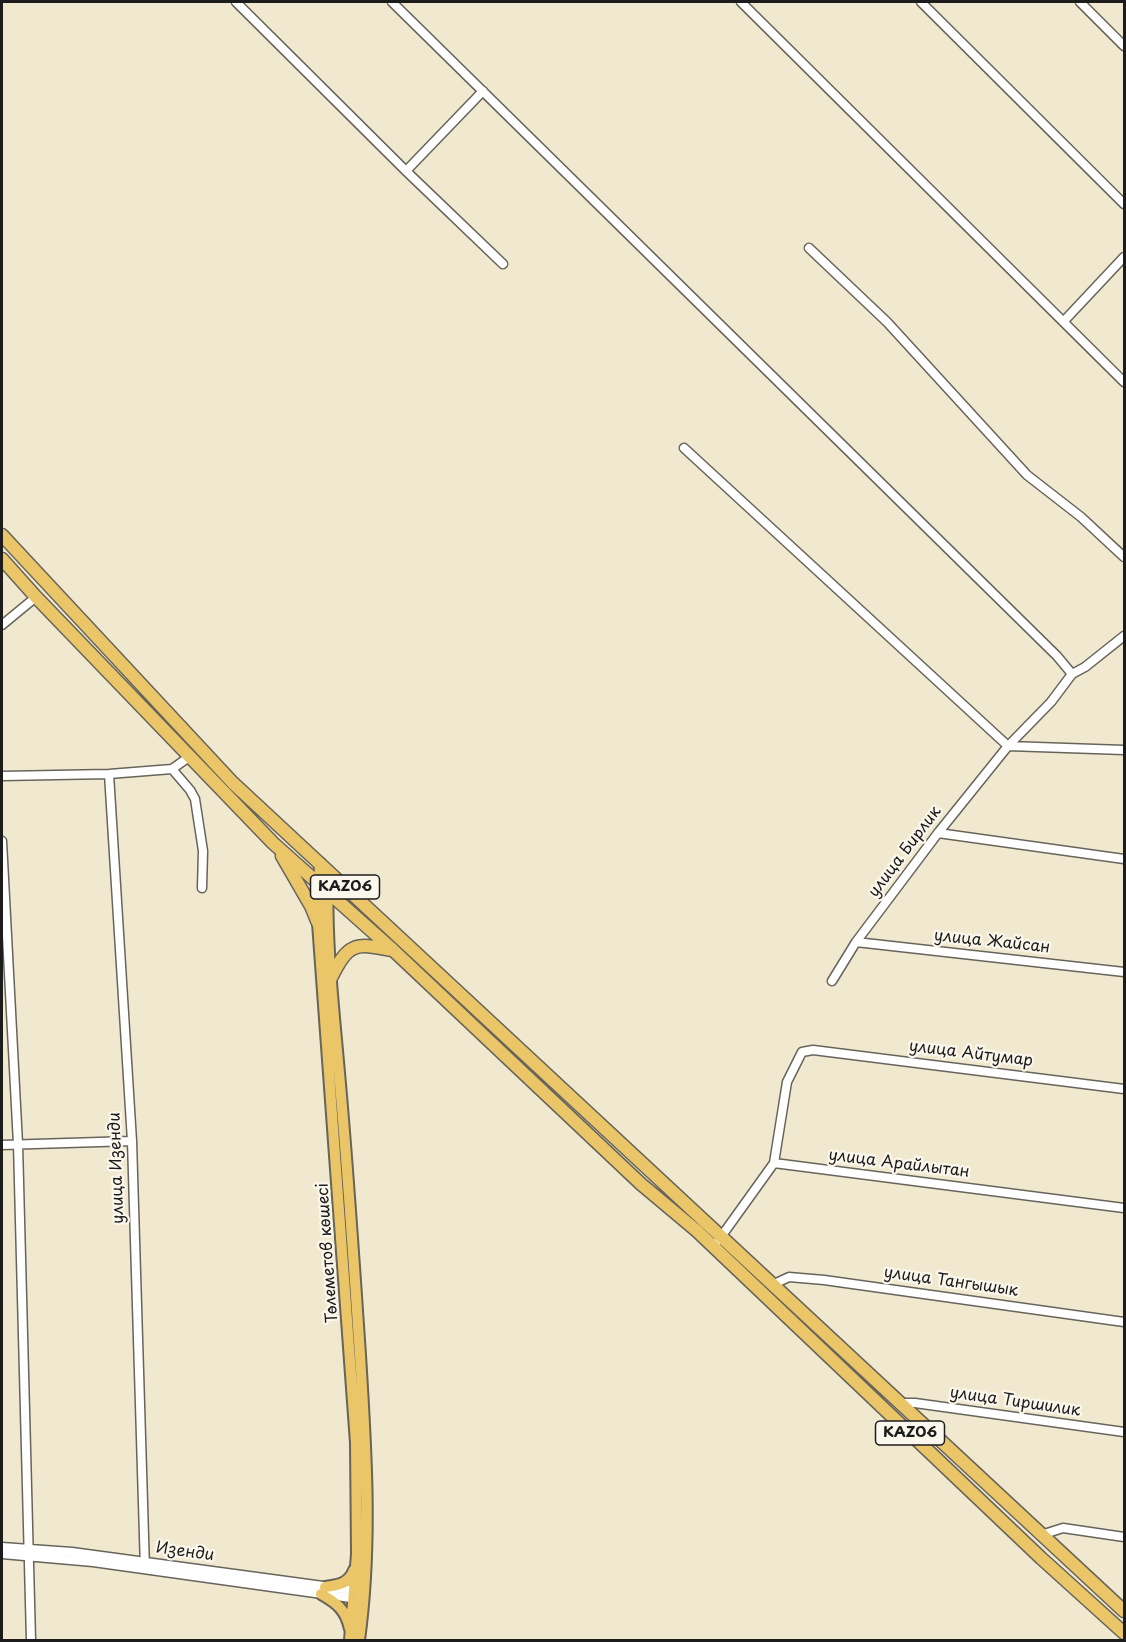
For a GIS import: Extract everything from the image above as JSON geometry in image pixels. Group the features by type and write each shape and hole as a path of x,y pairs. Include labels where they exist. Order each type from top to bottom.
{"highway":[{"name":"KАZ06","path":"2,535 233,783 1125,1611"},
{"name":"KАZ06","path":"2,559 273,843 393,951 641,1184 672,1209 1041,1558 1125,1633"},
{"path":"273,843 303,890 318,923"},
{"path":"330,978 349,950 369,945 393,951"}],"main road":[{"name":"Төлеметов көшесі","path":"324,867 318,923 351,1357 356,1443 359,1595"},
{"name":"Төлеметов көшесі","path":"323,887 349,1192 366,1443 367,1511 354,1638"},
{"path":"354,1638 345,1613 323,1590 339,1585 351,1576 357,1554"}],"street":[{"path":"236,2 503,264"},
{"path":"392,2 1057,656 1072,674 1085,667 1125,636"},
{"path":"741,2 1125,381"},
{"path":"921,2 1125,204"},
{"path":"1080,2 1125,46"},
{"path":"406,171 483,91"},
{"path":"809,248 886,321 1027,475 1081,517 1125,557"},
{"path":"1064,321 1125,257"},
{"path":"684,448 1008,746 1125,750"},
{"path":"2,625 36,597"},
{"name":"улица Бирлик","path":"832,981 856,942 938,833 1008,746 1051,702 1072,674"},
{"path":"2,776 109,774 172,769 189,757"},
{"path":"172,769 195,799 203,851 202,888"},
{"name":"улица Изенди","path":"109,774 132,1141 146,1566"},
{"path":"938,833 1125,859"},
{"path":"2,841 18,1144 31,1641"},
{"name":"улица Жайсан","path":"856,942 1125,972"},
{"name":"улица Айтумар","path":"774,1162 788,1082 801,1052 813,1050 1125,1089"},
{"path":"2,1145 132,1141"},
{"path":"714,1248 774,1162"},
{"name":"улица Арайлытан","path":"774,1162 1125,1208"},
{"name":"улица Тангышык","path":"774,1284 789,1277 824,1280 1125,1322"},
{"name":"улица Тиршилик","path":"900,1403 915,1403 1125,1432"},
{"path":"1041,1535 1063,1528 1125,1537"},
{"name":"Изенди","path":"2,1547 359,1595"},
{"name":"Изенди","path":"2,1554 29,1552"}]}
